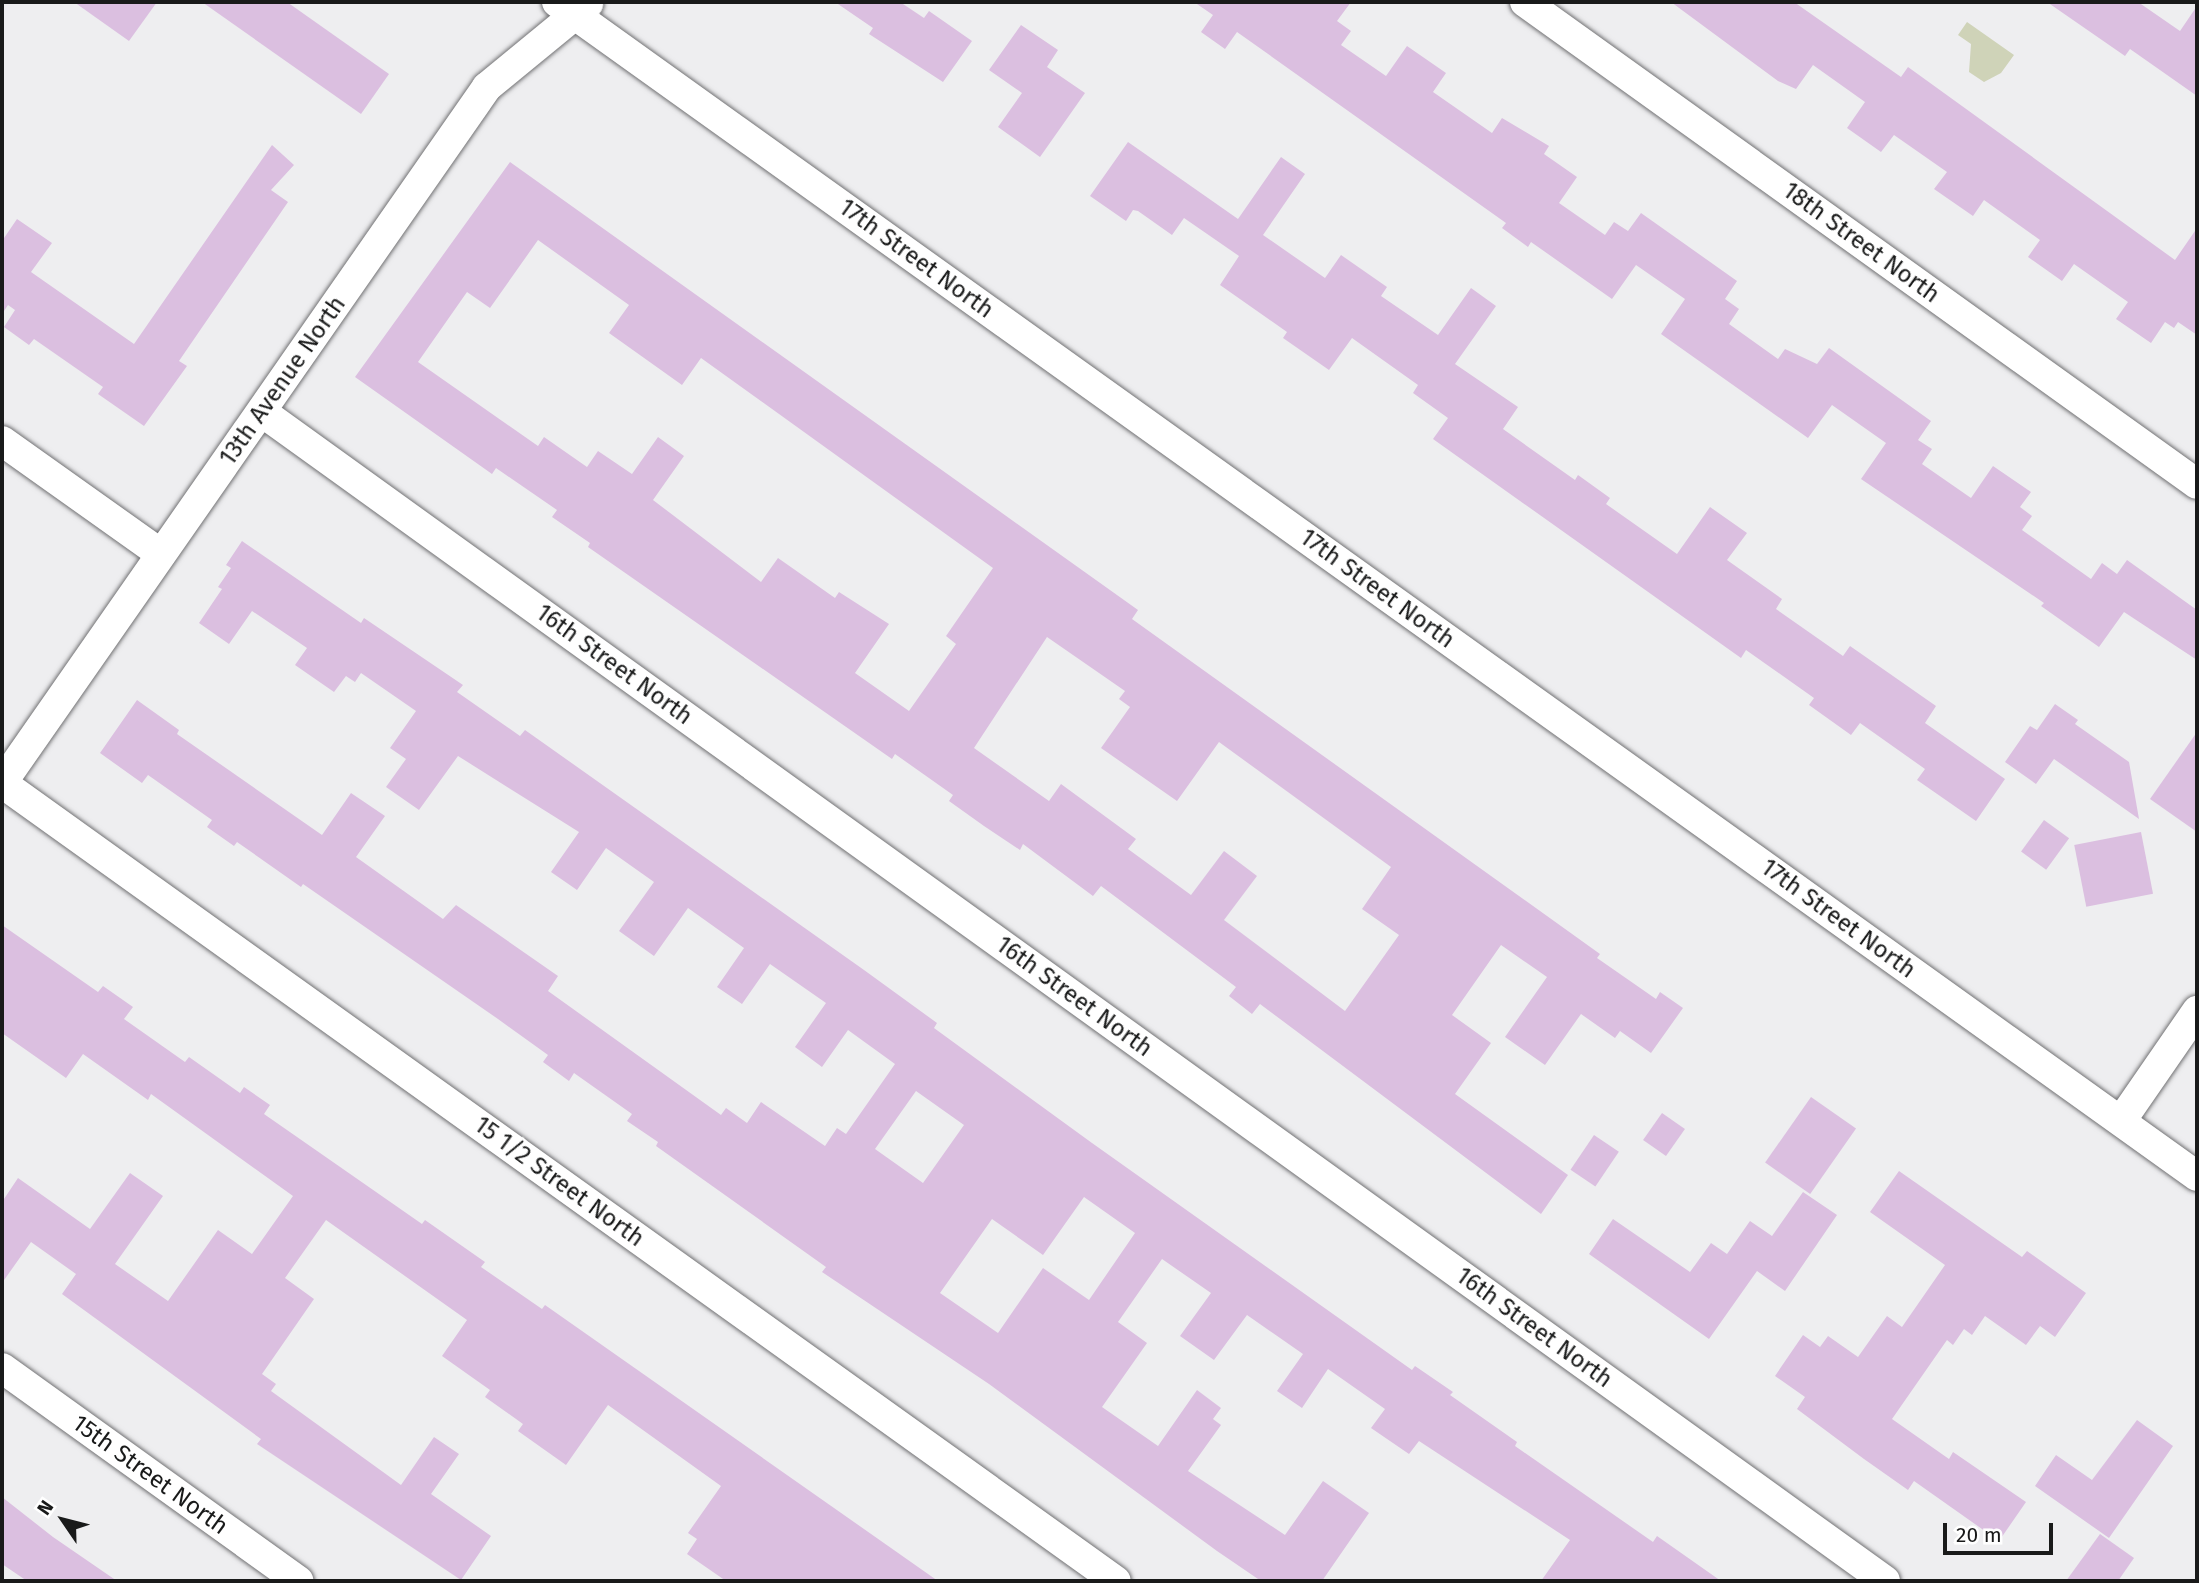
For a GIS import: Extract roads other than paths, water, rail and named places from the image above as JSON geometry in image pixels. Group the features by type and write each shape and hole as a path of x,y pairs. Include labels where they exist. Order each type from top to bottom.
{"street":[{"name":"18th Street North","path":"1525,2 2197,484"},
{"name":"13th Avenue North","path":"2,783 487,87 574,6"},
{"name":"17th Street North","path":"574,6 2197,1175"},
{"name":"16th Street North","path":"262,412 1885,1581"},
{"path":"2,441 162,554"},
{"name":"15 1/2 Street North","path":"2,783 1116,1581"},
{"path":"2121,1121 2197,1011"},
{"name":"15th Street North","path":"2,1368 298,1581"}]}
